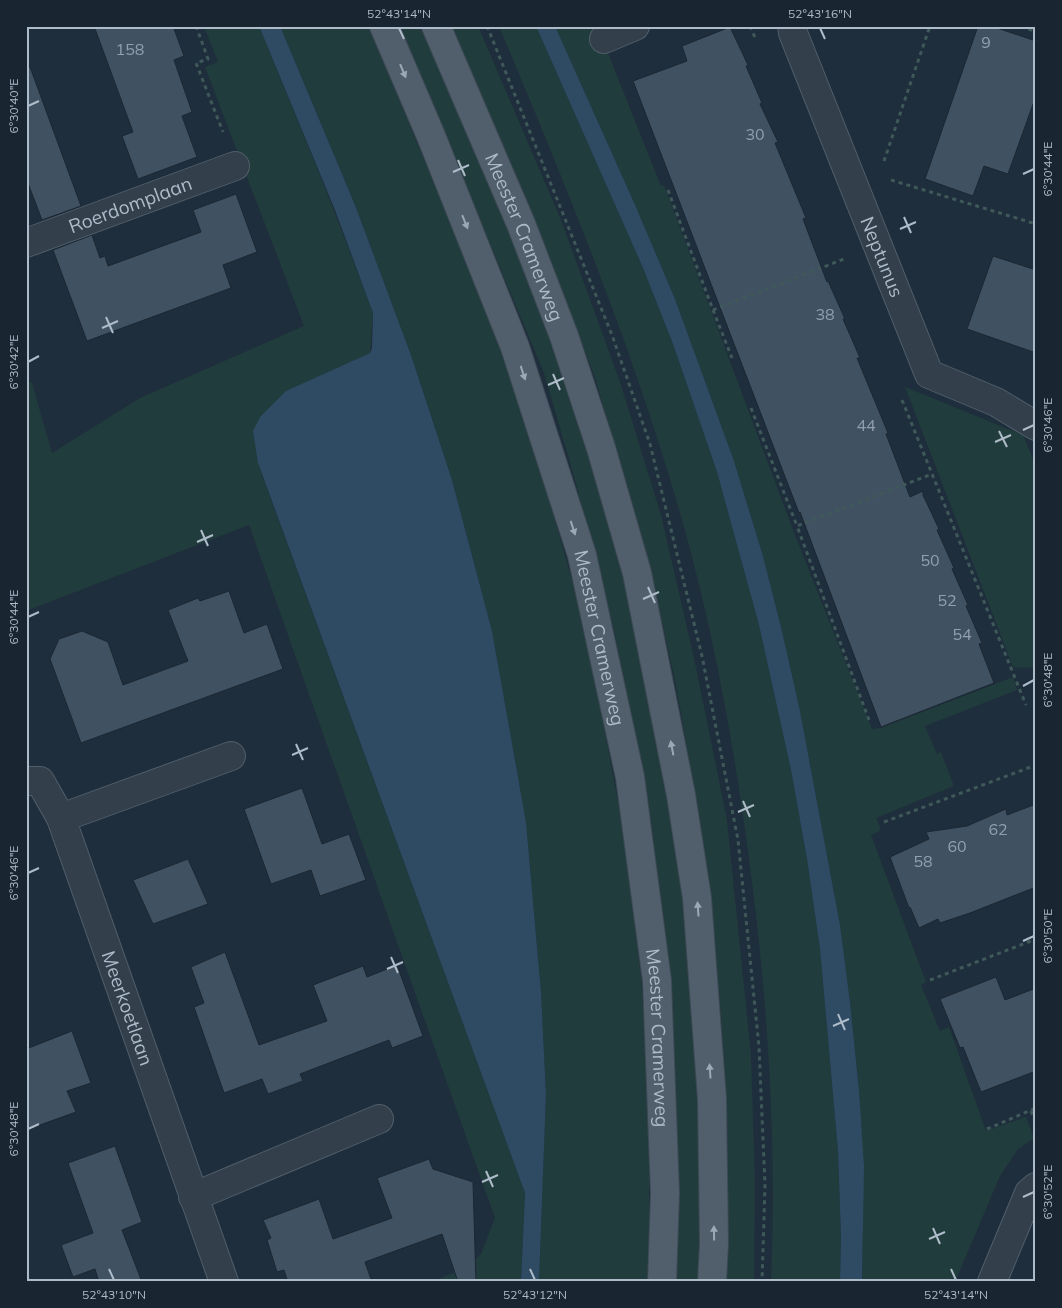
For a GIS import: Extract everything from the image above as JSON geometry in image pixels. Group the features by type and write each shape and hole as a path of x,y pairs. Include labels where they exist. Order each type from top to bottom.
{"main road":[{"name":"Meester Cramerweg","path":"384,26 431,136 515,347 582,555 630,777 657,981 665,1193 662,1282"},
{"name":"Meester Cramerweg","path":"436,26 521,224 564,336 601,448 637,573 681,795 697,898 712,1099 714,1244 712,1282"}],"street":[{"path":"604,39 635,26"},
{"name":"Neptunus","path":"792,26 793,33 867,181 929,374 996,402 1036,426"},
{"name":"Roerdomplaan","path":"26,243 235,166"},
{"path":"61,818 230,756"},
{"name":"Meerkoetlaan","path":"26,781 40,781 61,818 224,1282"},
{"path":"193,1197 378,1119"},
{"path":"992,1282 1029,1193 1036,1187"}],"path":[{"path":"196,26 208,59 196,63 235,166"},
{"path":"930,26 867,181 1035,224 1036,218"},
{"path":"1021,26 1036,32"},
{"path":"668,190 732,358"},
{"path":"714,310 845,259"},
{"path":"751,408 869,720"},
{"path":"797,526 932,474"},
{"path":"884,822 1036,765"},
{"path":"930,980 1036,939"},
{"path":"987,1129 1036,1108"},
{"path":"1031,1111 1036,1124"}],"green space":[{"path":"204,26 259,26 330,200 373,313 370,353 287,391 259,467 525,1193 521,1282 431,1282 468,1267 481,1254 495,1218 249,525 26,611 26,380 32,383 52,453 140,398 304,326 205,67 218,62"},
{"path":"280,26 368,26 477,285 524,409 578,602 623,828 641,976 649,1099 649,1282 539,1282 546,1094 541,992 526,822 492,631 452,480 411,355 355,205"},
{"path":"399,26 421,26 494,196 551,337 597,474 635,622 657,732 681,874 692,976 700,1098 702,1204 700,1282 676,1282 678,1154 671,1017 652,826 614,630 575,480 544,373"},
{"path":"451,26 478,26 561,220 620,382 661,515 694,658 727,820 751,1055 755,1184 754,1282 727,1282 728,1142 723,1042 711,897 698,809 675,680 649,563 596,381 571,313"},
{"path":"499,26 536,26 643,268 673,344 717,472 759,625 791,770 807,859 820,949 838,1151 841,1237 840,1282 771,1282 773,1230 772,1125 762,970 744,823 715,653 684,527 645,399 575,212"},
{"path":"555,26 590,26 602,53 608,53 661,186 664,185 793,530 872,729 881,728 1013,677 1017,690 925,726 937,754 941,752 954,786 876,818 881,830 871,835 926,982 921,985 940,1031 949,1027 986,1131 1026,1117 1034,1138 1018,1149 1000,1176 955,1282 862,1282 863,1244 859,1089 850,1002 840,925 800,711 782,631 763,556 734,461 675,299"},
{"path":"905,387 1023,435 1036,466 1036,668 1013,667"}],"water":[{"path":"259,26 280,26 355,205 411,355 452,480 492,631 526,822 541,992 546,1094 539,1282 521,1282 525,1193 258,463 253,431 260,417 286,391 370,353 372,348 373,313 335,210"},
{"path":"536,26 555,26 636,207 675,299 734,461 763,556 800,711 840,925 859,1090 864,1167 862,1282 840,1282 841,1237 838,1151 820,949 807,859 791,770 759,625 717,472 673,344 643,268"}],"building":[{"path":"94,26 173,26 184,56 174,60 192,112 182,116 197,157 138,179 122,136 133,132"},
{"path":"978,26 991,26 1036,41 1036,96 1008,174 984,166 973,196 925,179"},
{"path":"730,27 748,65 746,66 762,103 760,104 778,142 775,143 806,218 803,219 827,282 845,319 843,319 860,358 857,358 888,433 886,434 910,497 923,491 923,495 939,529 937,530 954,568 952,569 968,605 966,606 982,643 979,644 994,683 881,727 633,81 687,61 682,46"},
{"path":"26,67 30,67 81,206 42,220 26,178"},
{"path":"236,194 257,252 223,265 231,288 87,341 53,250 92,235 100,258 105,256 108,266 201,232 193,210"},
{"path":"993,256 1036,270 1036,353 967,329"},
{"path":"229,591 244,633 267,624 283,669 81,743 50,659 59,639 82,631 108,642 123,685 188,661 168,610 198,598 200,601"},
{"path":"302,788 322,844 349,834 366,880 320,896 311,870 271,884 244,809"},
{"path":"1036,804 1036,887 970,913 940,923 938,919 919,928 909,908 890,857 929,839 926,832 967,826 1006,809 1007,815"},
{"path":"188,859 208,904 153,924 133,880"},
{"path":"225,952 259,1045 327,1021 313,985 363,966 367,977 397,965 423,1036 392,1048 389,1040 300,1074 303,1081 268,1094 262,1079 224,1093 194,1007 204,1003 191,967"},
{"path":"996,977 1005,1000 1036,988 1036,1071 981,1092 963,1047 960,1048 940,999"},
{"path":"72,1031 91,1083 67,1091 76,1112 26,1130 26,1049"},
{"path":"115,1146 142,1222 122,1230 142,1282 99,1282 95,1269 73,1277 61,1245 93,1233 68,1163"},
{"path":"429,1159 433,1169 473,1182 476,1282 458,1282 442,1234 365,1262 372,1282 288,1282 284,1270 277,1272 267,1240 271,1238 263,1220 319,1199 333,1239 392,1218 377,1178"}]}
